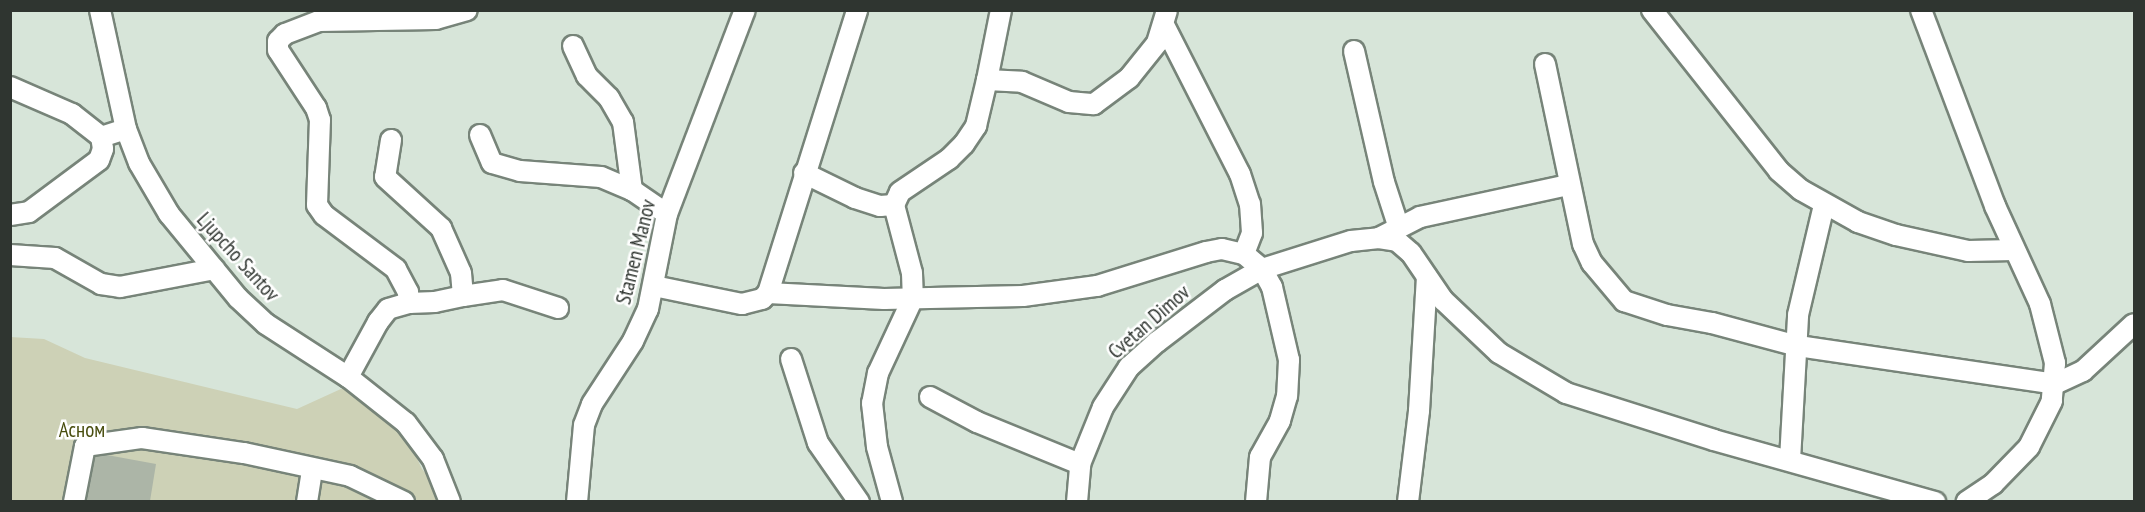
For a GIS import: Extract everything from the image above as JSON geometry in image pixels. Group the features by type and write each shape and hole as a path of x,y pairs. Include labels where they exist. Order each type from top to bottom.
{"street":[{"name":"Ljupcho Santov","path":"100,10 126,129 139,163 169,214 214,269 266,324 348,377 392,409 422,441 450,501"},
{"path":"409,303 404,279 396,269 324,215 318,205 320,120 316,108 278,50 278,41 285,34 319,21 436,19 467,10"},
{"name":"Stamen Manov","path":"576,499 583,433 592,404 633,341 648,309 667,214 745,10"},
{"path":"654,286 742,304 762,300 768,293 857,10"},
{"path":"892,501 877,447 872,403 878,373 913,298 912,273 894,205 900,192 949,159 964,144 976,126 1001,10"},
{"path":"1652,10 1779,171 1824,205 1858,222 1932,244 1992,253 2014,250"},
{"path":"1921,10 2014,250 2040,304 2055,363 2052,401 2029,447 1993,484 1966,501"},
{"path":"987,80 1022,82 1069,102 1094,104 1129,78 1166,19"},
{"path":"1166,19 1240,174 1250,204 1252,233 1244,254"},
{"path":"573,46 587,76 609,98 623,122 632,190"},
{"path":"1354,51 1384,182 1398,225"},
{"path":"1545,64 1568,185 1592,263 1624,301 1667,315 1712,323 1798,346 2055,384 2083,371 2134,324"},
{"path":"10,87 72,114 101,137 103,149 99,160 29,212 10,215"},
{"path":"101,137 126,129"},
{"path":"480,135 492,164 520,171 601,177 632,190 667,214"},
{"path":"391,140 386,177 441,228 461,273 463,296"},
{"path":"804,173 855,198 880,206 894,205"},
{"name":"Cvetan Dimov","path":"1077,501 1080,464 1102,407 1129,367 1201,307 1262,270 1298,256 1379,237 1398,225 1420,217 1568,185"},
{"path":"1790,460 1798,315 1824,205"},
{"path":"1379,237 1397,241 1411,253 1443,300 1481,338 1549,385 1624,413 1934,501"},
{"path":"768,293 913,298 1061,292 1097,286 1206,252 1222,249 1244,254 1262,270 1272,287 1286,334 1289,376 1280,421 1260,457 1256,501"},
{"path":"10,255 55,258 101,284 120,287 214,269"},
{"path":"1408,501 1420,401 1428,277"},
{"path":"348,377 388,309 409,303 435,302 503,290 558,308"},
{"path":"791,359 818,443 859,501"},
{"path":"930,397 977,422 1080,464"},
{"path":"74,501 83,449 95,442 142,438 244,453 350,476 404,501"},
{"path":"307,501 312,469"}],"green space":[{"name":"Асном","path":"10,337 44,339 85,358 297,409 343,388 404,431 422,469 449,501 11,501"}],"building":[{"path":"107,455 156,464 150,501 86,501 95,457"}]}
